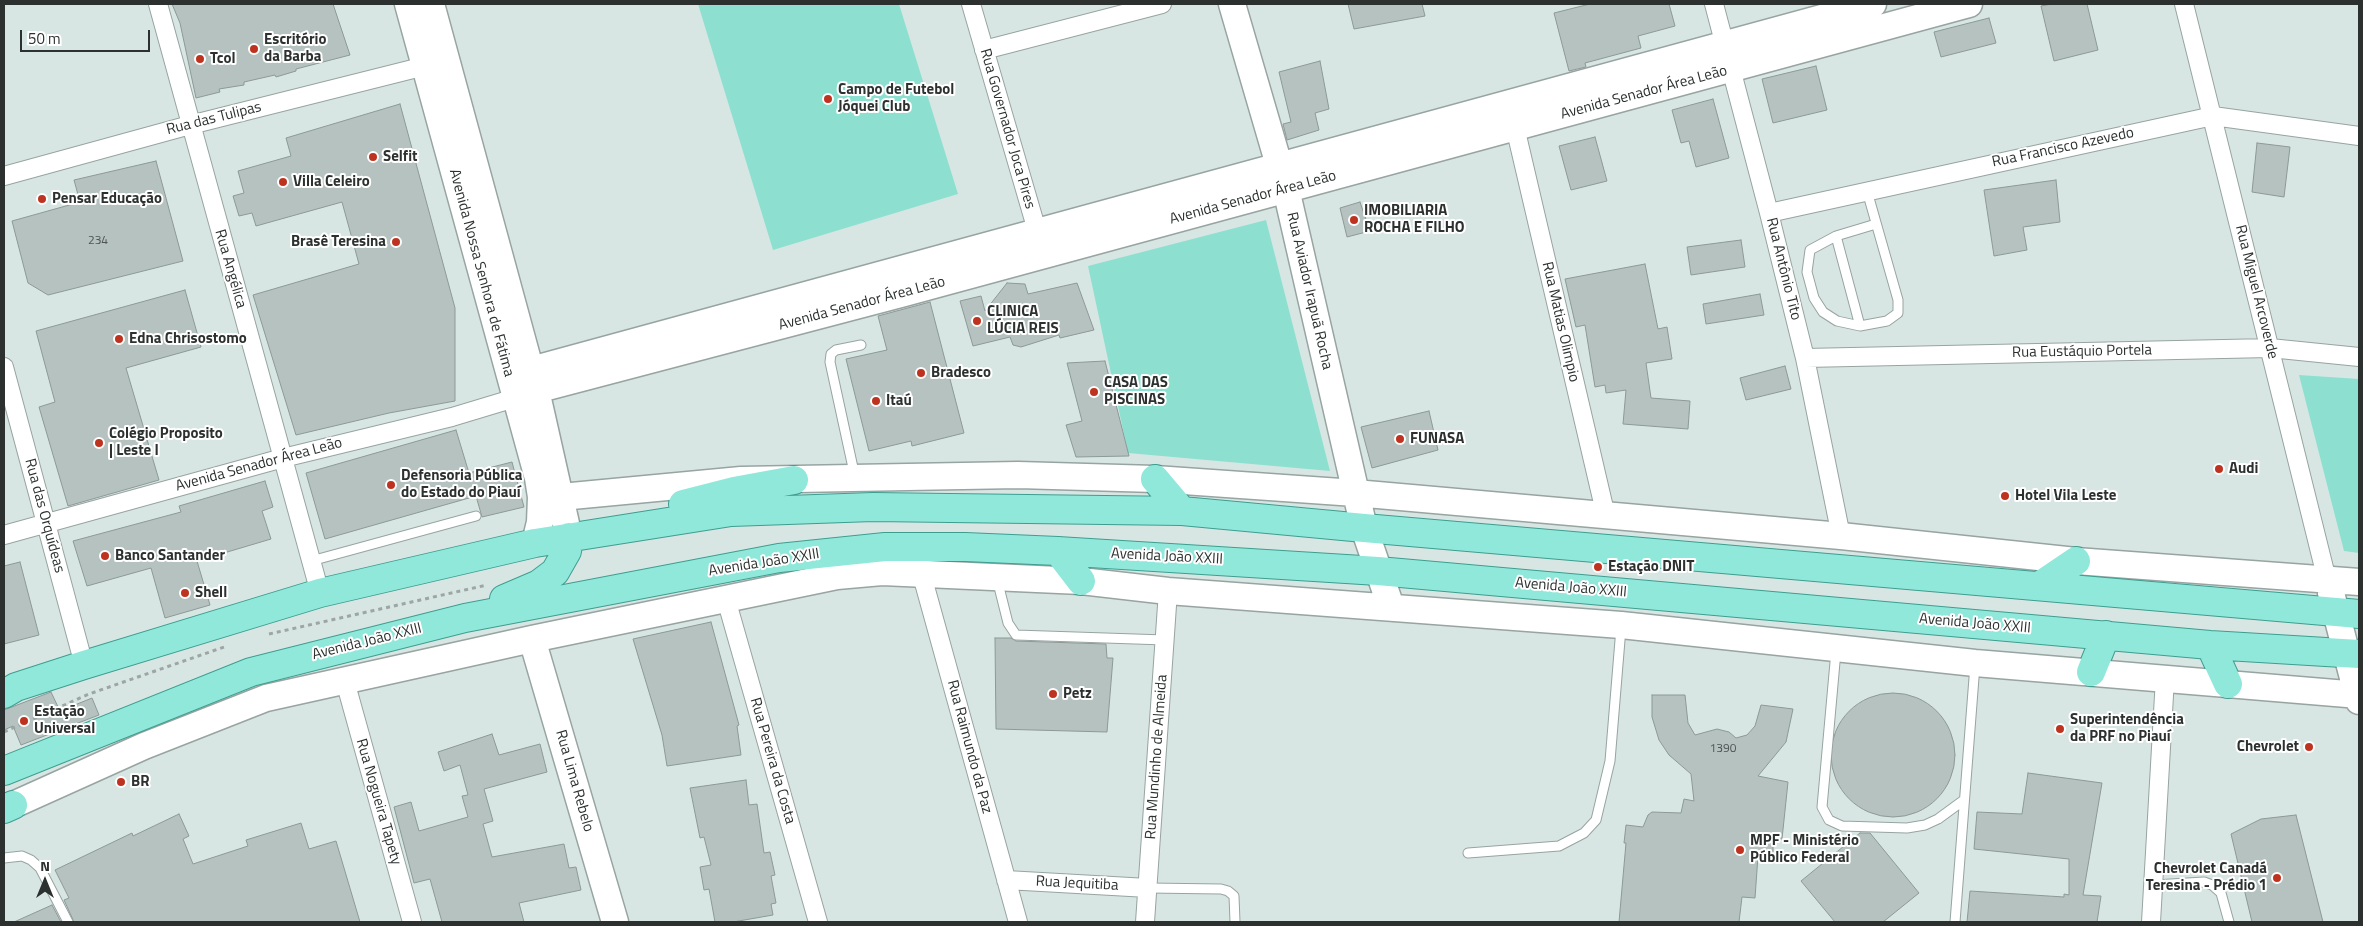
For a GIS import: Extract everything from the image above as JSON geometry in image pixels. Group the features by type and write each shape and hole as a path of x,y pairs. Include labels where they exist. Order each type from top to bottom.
{"main road":[{"path":"1155,479 1182,511"},
{"path":"608,530 638,513 734,491 794,480"},
{"path":"8,691 84,665 320,593 535,543 731,512 873,507 1182,511 2348,613"},
{"path":"464,618 539,584 555,572 566,551 569,537"},
{"name":"Avenida João XXIII","path":"4,771 251,672 464,618 779,558 884,547 966,547 1378,571 2210,645 2353,653"},
{"path":"1058,552 1081,581"},
{"path":"2039,586 2076,562"},
{"path":"2092,672 2106,635"},
{"path":"2210,645 2228,684"}],"street":[{"name":"Rua Angélica","path":"158,4 320,593"},
{"name":"Avenida Nossa Senhora de Fátima","path":"408,4 425,66 561,497 569,537"},
{"name":"Avenida Nossa Senhora de Fátima","path":"431,4 527,386 542,497 540,522 535,543"},
{"name":"Rua Governador Joca Pires","path":"971,4 1040,242"},
{"path":"984,50 1162,4"},
{"name":"Rua Aviador Irapuã Rocha","path":"1232,4 1283,177 1364,528 1391,608"},
{"name":"Rua Antônio Tito","path":"1714,4 1769,213 1804,358 1841,536"},
{"name":"Avenida Senador Área Leão","path":"4,535 283,458 452,417 527,386 697,336 1283,177 1724,44 1873,4"},
{"name":"Avenida Senador Área Leão","path":"1283,177 1515,128 1969,4"},
{"name":"Rua Miguel Arcoverde","path":"2184,4 2327,580"},
{"name":"Rua das Tulipas","path":"4,176 190,125 425,66"},
{"name":"Rua Francisco Azevedo","path":"1769,213 1867,190 2213,116 2359,136"},
{"name":"Rua Matias Olimpio","path":"1515,128 1606,516"},
{"name":"Rua Eustáquio Portela","path":"1804,358 2270,348 2359,357"},
{"name":"Rua das Orquídeas","path":"4,367 84,665"},
{"path":"561,497 741,480 1018,475 1155,479 1356,493 1841,536 2076,562 2359,582"},
{"name":"Avenida João XXIII","path":"7,807 144,746 266,698 532,639 837,576 882,572 921,572 1081,581 1168,591 1621,625 1975,663 2165,678 2359,697"},
{"name":"Rua Raimundo da Paz","path":"921,572 1018,922"},
{"path":"2327,580 2348,613 2359,697"},
{"name":"Rua Mundinho de Almeida","path":"1145,922 1168,591"},
{"name":"Rua Pereira da Costa","path":"726,599 818,922"},
{"name":"Rua Lima Rebelo","path":"532,639 615,922"},
{"path":"2151,922 2165,678"},
{"name":"Rua Nogueira Tapety","path":"345,681 412,922"},
{"name":"Rua Jequitiba","path":"1006,880 1148,888"}],"lane":[{"path":"1867,190 1898,300 1898,313 1887,321 1860,326 1836,321 1823,312 1814,298 1807,272 1810,250 1836,236 1876,224"},
{"path":"1836,236 1860,326"},
{"path":"855,478 830,362 831,354 836,350 861,345"},
{"path":"311,561 476,516"},
{"path":"997,576 1008,623 1016,635 1164,640"},
{"path":"1468,853 1559,846 1584,833 1596,820 1610,761 1621,625"},
{"path":"1836,648 1822,807 1829,820 1842,826 1907,828 1925,825 1938,819 1964,800"},
{"path":"1955,922 1975,663"},
{"path":"4,858 22,856 31,860 40,868 68,922"},
{"path":"2154,885 2204,882 2212,885 2221,893 2229,922"},
{"path":"1148,888 1221,889 1228,891 1234,896 1235,922"}],"path":[{"path":"266,634 493,584"},
{"path":"4,732 89,694 229,646"}],"green space":[{"name":"Campo de Futebol Jóquei Club","path":"698,4 899,4 958,194 773,250"},
{"path":"1266,220 1330,471 1128,453 1088,266"},
{"path":"2299,375 2359,379 2359,553 2344,551"}],"building":[{"path":"172,4 333,4 350,55 296,69 296,71 276,77 275,75 244,82 244,85 219,89 220,92 196,98 180,23"},
{"path":"1348,4 1422,4 1425,16 1354,29"},
{"path":"1590,4 1669,4 1675,26 1638,36 1641,48 1585,63 1586,67 1569,71 1554,13"},
{"path":"2052,4 2087,4 2098,50 2054,61 2041,6"},
{"path":"1989,18 1996,43 1941,57 1934,32"},
{"path":"1320,61 1329,109 1315,113 1319,130 1287,140 1283,124 1291,122 1279,72"},
{"path":"1816,66 1827,110 1773,123 1762,79"},
{"path":"1713,99 1729,158 1696,167 1689,141 1681,143 1672,110"},
{"path":"400,104 455,308 455,401 389,413 296,435 253,295 359,264 342,202 256,226 252,213 239,216 233,196 244,193 238,171 291,156 286,138"},
{"path":"1595,137 1607,181 1571,190 1559,146"},
{"path":"2257,143 2290,147 2284,197 2252,192"},
{"path":"156,161 183,261 48,295 28,283 12,221 80,202 74,180"},
{"path":"2056,180 2060,222 2023,227 2027,250 1994,256 1984,190"},
{"name":"IMOBILIARIA ROCHA E FILHO","path":"1360,202 1370,231 1347,237 1340,208"},
{"path":"1741,240 1745,267 1691,275 1687,247"},
{"path":"1645,264 1658,329 1667,327 1672,359 1646,363 1651,398 1690,401 1688,429 1623,424 1626,390 1606,393 1605,385 1595,387 1585,325 1576,327 1565,279"},
{"path":"1007,283 1025,284 1028,294 1077,283 1094,330 1060,338 1059,335 1021,347 1013,345 1010,337 973,346 960,301 981,296 985,311"},
{"path":"185,290 201,347 126,368 159,480 68,506 39,407 55,402 36,331"},
{"path":"1760,294 1764,315 1706,324 1703,304"},
{"name":"Bradesco","path":"930,302 964,433 912,446 911,441 869,451 846,359 887,350 878,316"},
{"name":"CASA DAS PISCINAS","path":"1105,361 1129,456 1076,457 1066,425 1082,421 1067,363"},
{"path":"1785,366 1791,389 1746,400 1740,378"},
{"name":"FUNASA","path":"1429,411 1438,450 1372,468 1361,427"},
{"name":"Defensoria Pública do Estado do Piauí","path":"456,430 469,473 512,462 524,507 482,517 476,496 325,539 306,473"},
{"path":"265,481 273,507 262,511 271,539 197,561 210,605 165,618 151,568 87,586 73,541 181,512 179,506"},
{"path":"20,562 39,635 4,644 4,566"},
{"path":"711,622 739,725 737,726 741,755 667,766 662,735 633,639"},
{"name":"Petz","path":"995,638 1011,638 1016,641 1106,644 1107,658 1113,658 1107,732 996,729"},
{"path":"51,692 60,711 92,698 99,715 21,745 13,726 4,730 4,710"},
{"path":"1893,693 1917,697 1937,711 1951,731 1955,755 1951,779 1937,799 1917,813 1893,817 1869,813 1849,799 1835,779 1831,755 1835,731 1849,711 1869,697"},
{"path":"1652,695 1685,695 1688,723 1695,735 1717,729 1729,732 1736,738 1747,735 1755,726 1761,705 1793,709 1786,742 1758,776 1788,782 1782,839 1773,838 1773,858 1758,856 1755,898 1742,897 1739,922 1619,922 1626,825 1643,827 1648,815 1652,812 1681,813 1684,799 1694,801 1691,774 1669,755 1659,740 1652,717"},
{"path":"492,734 499,755 540,744 547,772 484,789 493,821 483,824 492,857 564,844 569,868 576,867 581,890 519,903 524,922 442,922 430,879 414,883 394,807 411,802 419,831 468,817 462,796 468,795 460,765 444,771 438,752"},
{"path":"2028,773 2102,783 2083,895 2101,896 2097,922 1967,922 1970,891 2064,897 2064,894 2069,895 2069,859 1974,849 1977,812 2022,814"},
{"path":"746,780 749,805 757,804 764,853 770,852 775,875 771,876 776,903 771,904 773,915 733,922 715,922 709,889 704,890 700,867 711,865 704,837 700,838 690,788"},
{"path":"179,814 189,836 183,839 193,864 248,846 246,840 301,823 309,849 336,841 360,922 74,922 64,900 69,898 55,870 132,833 133,836"},
{"name":"Chevrolet Canadá Teresina - Prédio 1","path":"2296,815 2323,922 2252,922 2231,834 2261,819"},
{"path":"1860,833 1870,833 1919,893 1883,922 1835,922 1801,881"},
{"path":"52,905 61,922 14,922"}],"place":[{"name":"Escritório da Barba","path":"254,49"},
{"name":"Tcol","path":"200,59"},
{"name":"Campo de Futebol Jóquei Club","path":"828,99"},
{"name":"Selfit","path":"373,157"},
{"name":"Villa Celeiro","path":"283,182"},
{"name":"Pensar Educação","path":"42,199"},
{"name":"IMOBILIARIA ROCHA E FILHO","path":"1354,220"},
{"name":"Brasê Teresina","path":"396,242"},
{"name":"CLINICA LÚCIA REIS","path":"977,321"},
{"name":"Edna Chrisostomo","path":"119,339"},
{"name":"Bradesco","path":"921,373"},
{"name":"CASA DAS PISCINAS","path":"1094,392"},
{"name":"Itaú","path":"876,401"},
{"name":"FUNASA","path":"1400,439"},
{"name":"Colégio Proposito | Leste I","path":"99,443"},
{"name":"Audi","path":"2219,469"},
{"name":"Defensoria Pública do Estado do Piauí","path":"391,485"},
{"name":"Hotel Vila Leste","path":"2005,496"},
{"name":"Banco Santander","path":"105,556"},
{"name":"Estação DNIT","path":"1598,567"},
{"name":"Shell","path":"185,593"},
{"name":"Petz","path":"1053,694"},
{"name":"Estação Universal","path":"24,721"},
{"name":"Superintendência da PRF no Piauí","path":"2060,729"},
{"name":"Chevrolet","path":"2309,747"},
{"name":"BR","path":"121,782"},
{"name":"MPF - Ministério Público Federal","path":"1740,850"},
{"name":"Chevrolet Canadá Teresina - Prédio 1","path":"2277,878"}]}
